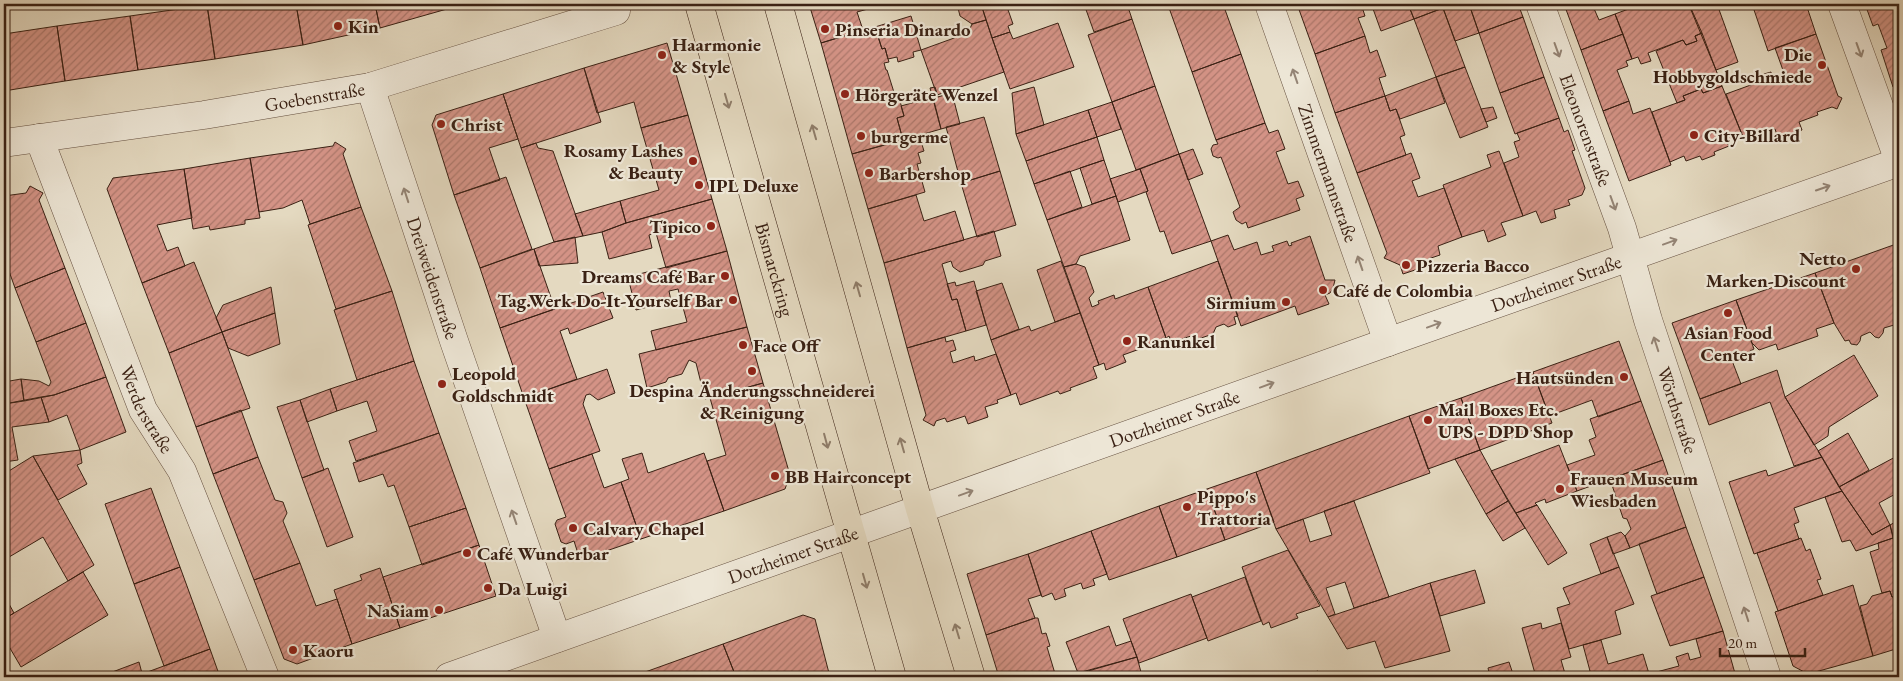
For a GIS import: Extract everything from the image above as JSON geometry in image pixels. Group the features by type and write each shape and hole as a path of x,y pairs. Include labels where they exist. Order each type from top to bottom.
{"main road":[{"name":"Bismarckring","path":"699,4 892,677"},
{"path":"778,4 920,509 971,677"}],"street":[{"name":"Zimmermannstraße","path":"1269,4 1388,342"},
{"name":"Eleonorenstraße","path":"1540,4 1622,228 1630,256"},
{"path":"1842,4 1899,162"},
{"name":"Goebenstraße","path":"4,143 204,115 370,87 616,11"},
{"name":"Dreiweidenstraße","path":"370,87 457,350 557,638"},
{"name":"Werderstraße","path":"39,138 143,410 182,470 264,677"},
{"name":"Dotzheimer Straße","path":"450,677 1388,342 1899,162"},
{"name":"Wörthstraße","path":"1630,256 1648,320 1766,677"}],"building":[{"path":"296,4 303,45 215,59 207,5"},
{"path":"296,4 375,4 380,28 303,45"},
{"path":"375,4 453,4 454,7 380,28"},
{"path":"809,4 886,4 857,12 863,30 821,43"},
{"path":"957,4 981,4 986,20 972,24 960,16"},
{"path":"981,4 1006,4 1013,24 1008,26 1010,32 992,38"},
{"path":"1084,4 1127,4 1132,19 1094,32"},
{"path":"1223,4 1241,54 1192,72 1168,5"},
{"path":"1297,4 1361,4 1365,16 1358,18 1365,36 1315,54"},
{"path":"1379,4 1408,4 1414,19 1381,31 1372,6"},
{"path":"1408,4 1441,4 1443,8 1414,19"},
{"path":"1454,4 1469,4 1479,33 1455,41 1443,8"},
{"path":"1469,4 1518,4 1523,17 1479,33"},
{"path":"1564,4 1592,4 1599,20 1615,14 1623,34 1581,50"},
{"path":"1642,4 1689,4 1702,33 1695,36 1697,41 1686,45 1683,40 1648,53 1651,61 1641,64 1638,57 1632,59 1615,14"},
{"path":"1689,4 1708,4 1691,10"},
{"path":"1708,4 1717,4 1738,62 1716,70 1691,10"},
{"path":"1752,4 1806,4 1816,34 1768,51"},
{"path":"1865,4 1899,4 1899,85 1893,87 1881,50 1887,48 1878,24 1873,26"},
{"path":"207,5 215,59 138,70 130,16"},
{"path":"1443,8 1465,67 1436,77 1414,19"},
{"path":"130,16 138,70 65,81 57,26"},
{"path":"911,16 921,50 913,52 914,57 898,62 897,57 888,59 885,48 882,49 875,27"},
{"path":"1523,17 1544,77 1500,93 1479,33"},
{"path":"1132,19 1155,86 1112,102 1088,35"},
{"path":"986,20 1004,72 937,95 921,50 968,33 972,24"},
{"path":"1058,23 1074,67 1010,89 992,38 1010,32 1013,39"},
{"path":"57,26 65,81 4,91 4,34"},
{"path":"875,27 882,49 885,48 889,62 884,63 897,102 900,101 904,116 897,118 903,140 852,154 821,43"},
{"path":"1702,33 1722,86 1703,93 1701,89 1683,96 1685,100 1677,103 1656,51 1683,40 1686,45 1697,41 1695,36"},
{"path":"1623,34 1632,59 1626,61 1628,66 1617,70 1629,101 1603,111 1581,50"},
{"path":"1816,34 1838,96 1842,98 1837,109 1832,107 1817,112 1818,115 1799,122 1802,130 1778,138 1775,129 1757,135 1756,132 1743,137 1726,94 1759,82 1757,76 1771,72 1773,77 1784,73 1775,48"},
{"path":"1365,36 1370,53 1377,50 1386,76 1379,78 1385,96 1335,113 1315,54"},
{"path":"667,43 688,115 641,128 634,102 597,113 584,68"},
{"path":"1241,54 1265,123 1216,140 1192,72"},
{"path":"1465,67 1488,127 1460,138 1436,77"},
{"path":"584,68 601,122 521,148 503,94"},
{"path":"1436,77 1445,103 1400,119 1396,109 1390,111 1385,96"},
{"path":"1544,77 1559,118 1515,134 1500,93"},
{"path":"1155,86 1179,154 1136,170 1112,102"},
{"path":"1722,86 1743,137 1727,143 1729,146 1714,152 1715,155 1702,160 1700,156 1686,161 1684,156 1670,162 1652,112 1685,100 1683,96 1701,89 1703,93"},
{"path":"935,87 938,97 948,94 948,96 953,97 960,124 941,129 930,88"},
{"path":"1034,87 1044,125 1016,134 1012,93"},
{"path":"503,94 518,139 489,148 500,180 454,195 432,125 436,115"},
{"path":"1385,96 1390,111 1396,109 1405,135 1400,137 1406,155 1357,173 1335,113"},
{"path":"933,97 941,129 903,140 897,118 904,116 901,106"},
{"path":"1629,101 1633,114 1650,108 1671,165 1629,181 1603,111"},
{"path":"1112,102 1121,129 1097,137 1088,110"},
{"path":"1493,107 1497,118 1486,122 1481,109"},
{"path":"1088,110 1097,137 1026,161 1016,134"},
{"path":"688,115 712,199 626,223 620,201 659,190 641,128"},
{"path":"984,117 1000,171 961,183 946,127"},
{"path":"1559,118 1564,132 1568,130 1575,150 1572,151 1585,188 1582,195 1568,200 1570,205 1554,210 1556,218 1541,223 1536,211 1523,216 1504,163 1519,157 1514,142 1520,140 1517,133"},
{"path":"1265,123 1269,133 1278,130 1285,149 1276,152 1288,184 1298,181 1304,196 1296,199 1300,210 1248,228 1246,222 1242,224 1236,220 1233,212 1240,207 1221,157 1213,156 1211,149 1213,145 1218,144 1216,140"},
{"path":"919,135 924,151 918,153 921,163 917,164 925,192 868,209 852,154"},
{"path":"1097,137 1104,160 1034,184 1026,161"},
{"path":"335,142 346,149 343,154 361,207 310,224 302,200 283,208 259,212 250,158 333,146"},
{"path":"536,143 538,148 553,151 583,236 554,242 521,148"},
{"path":"1193,149 1203,174 1188,180 1179,154"},
{"path":"1499,151 1523,216 1501,223 1506,235 1488,242 1484,230 1462,237 1443,185 1491,167 1487,155"},
{"path":"1411,153 1420,178 1412,181 1418,197 1444,188 1462,237 1438,246 1440,255 1428,259 1430,265 1403,274 1400,265 1384,258 1387,253 1357,173"},
{"path":"1179,154 1211,241 1172,254 1164,231 1160,232 1140,169"},
{"path":"250,158 260,218 245,220 245,224 210,230 209,226 193,229 184,169"},
{"path":"1104,160 1116,196 1092,204 1080,168"},
{"path":"184,169 192,218 157,225 167,251 178,247 185,266 142,283 107,189 113,178"},
{"path":"1140,169 1148,191 1118,202 1110,179"},
{"path":"1000,171 1016,225 977,237 961,183"},
{"path":"1070,171 1082,207 1047,220 1034,184"},
{"path":"506,177 532,249 480,268 454,195"},
{"path":"30,186 43,193 39,200 65,268 15,288 4,257 4,196 26,193"},
{"path":"916,195 924,221 955,211 964,240 884,263 868,209"},
{"path":"1116,196 1130,240 1080,256 1076,264 1064,267 1047,220"},
{"path":"712,199 727,251 666,268 656,233 649,235 652,248 609,259 602,232 626,223"},
{"path":"620,201 626,223 602,232 583,236 575,214"},
{"path":"361,207 392,291 336,309 308,225"},
{"path":"994,231 1001,256 985,261 983,265 960,272 953,267 951,261 942,264 952,300 957,299 966,331 907,348 884,263"},
{"path":"1228,235 1234,250 1257,242 1261,255 1274,251 1272,246 1287,241 1289,246 1292,245 1291,243 1310,236 1325,280 1335,280 1330,293 1325,295 1329,304 1298,315 1295,306 1241,326 1211,241"},
{"path":"575,237 578,263 539,266 534,249"},
{"path":"1899,243 1899,330 1894,325 1884,328 1879,338 1870,332 1861,336 1857,345 1851,344 1849,340 1845,341 1834,323 1815,273"},
{"path":"534,249 555,309 500,328 480,268"},
{"path":"727,251 747,327 656,350 651,331 687,322 678,289 669,291 671,301 636,310 628,277"},
{"path":"1061,261 1080,313 1055,322 1037,270"},
{"path":"1218,261 1238,316 1234,317 1236,324 1228,327 1224,324 1216,327 1213,334 1198,339 1194,335 1182,339 1181,344 1173,346 1169,336 1166,338 1148,287"},
{"path":"194,262 222,332 169,353 142,283"},
{"path":"1076,264 1085,267 1094,292 1089,298 1092,307 1099,304 1098,301 1114,295 1115,299 1148,287 1166,338 1161,339 1163,344 1152,348 1151,345 1123,355 1126,362 1106,370 1104,363 1099,365 1064,267"},
{"path":"65,268 86,323 36,342 15,288"},
{"path":"1815,273 1834,323 1816,329 1818,336 1778,350 1776,344 1759,350 1752,343 1736,300"},
{"path":"974,281 986,325 966,331 957,299 952,300 947,284 955,282 956,286"},
{"path":"1002,283 1019,329 991,340 976,291"},
{"path":"271,287 275,313 222,332 216,318 223,305"},
{"path":"392,291 414,361 357,380 334,310"},
{"path":"603,292 613,318 570,334 568,328 560,331 577,379 524,398 500,328"},
{"path":"1736,300 1754,349 1750,351 1752,356 1744,358 1743,354 1739,355 1734,352 1731,358 1741,384 1700,399 1672,323"},
{"path":"275,313 280,344 248,356 228,348 222,332"},
{"path":"1080,313 1099,365 1093,367 1097,378 1070,388 1071,390 1060,394 1058,391 1020,405 1016,393 1011,395 991,340 1029,326 1031,331"},
{"path":"86,323 106,377 54,395 24,401 21,379 39,381 49,386 51,382 36,342"},
{"path":"747,327 763,383 705,399 696,363 689,360 682,374 647,388 639,354"},
{"path":"222,332 250,408 196,427 169,353"},
{"path":"945,337 946,342 953,340 956,350 950,352 953,363 974,356 975,361 996,354 1011,395 997,400 998,403 985,407 988,417 968,424 965,416 947,422 945,418 936,421 934,426 923,420 926,415 907,348"},
{"path":"1619,341 1641,401 1598,417 1592,400 1549,416 1533,372"},
{"path":"1854,355 1878,396 1829,427 1828,436 1814,445 1785,397"},
{"path":"414,361 439,433 356,461 349,441 377,431 367,401 337,411 330,389"},
{"path":"607,369 615,393 598,400 590,394 586,395 583,404 600,451 549,469 524,398"},
{"path":"1777,370 1785,397 1822,457 1794,466 1770,402 1709,425 1700,399"},
{"path":"1533,372 1552,423 1480,450 1461,398"},
{"path":"106,377 126,432 80,450 67,415 49,422 41,397 54,395"},
{"path":"21,379 24,401 4,404 4,382"},
{"path":"763,383 790,475 785,489 724,511 707,461 726,455 710,398"},
{"path":"330,389 337,411 307,422 300,400"},
{"path":"41,397 49,422 12,427 18,460 4,462 4,404"},
{"path":"1461,398 1480,450 1428,469 1409,416"},
{"path":"300,400 324,470 302,478 277,407"},
{"path":"1641,401 1663,460 1577,491 1567,465 1595,455 1589,440 1596,437 1590,419"},
{"path":"241,410 258,457 213,474 196,427"},
{"path":"1409,416 1430,473 1276,529 1256,472"},
{"path":"439,433 466,508 409,527 394,485 388,487 383,474 359,482 353,463"},
{"path":"1848,433 1869,470 1839,487 1818,451"},
{"path":"1559,445 1577,491 1546,503 1545,499 1535,503 1537,505 1516,513 1491,471"},
{"path":"80,450 82,463 77,465 87,484 58,500 33,456"},
{"path":"1480,450 1508,501 1486,514 1455,459"},
{"path":"642,453 648,473 704,453 724,511 641,539 621,482 629,479 622,459"},
{"path":"592,454 604,488 621,482 641,539 580,560 574,541 566,544 561,542 555,524 557,520 566,517 549,469"},
{"path":"1899,455 1899,492 1879,503 1890,525 1872,535 1839,487"},
{"path":"33,456 94,565 68,581 43,537 4,560 4,474"},
{"path":"258,457 275,500 283,502 287,513 283,521 300,563 254,580 213,474"},
{"path":"1822,457 1842,491 1794,508 1799,522 1794,524 1799,539 1754,554 1729,482 1766,470 1768,476"},
{"path":"1663,460 1686,527 1630,548 1625,536 1631,529 1627,519 1623,518 1610,479"},
{"path":"328,468 353,537 327,547 302,478"},
{"path":"1256,472 1274,522 1225,540 1207,489"},
{"path":"151,488 180,567 134,584 105,504"},
{"path":"1207,489 1225,540 1177,557 1159,506"},
{"path":"1842,491 1872,535 1890,525 1893,538 1856,551 1850,540 1842,542 1825,497"},
{"path":"1354,501 1389,597 1354,608 1345,582 1326,588 1335,614 1328,617 1276,529 1303,519 1310,542 1332,535 1324,511"},
{"path":"1508,501 1525,528 1503,541 1486,514"},
{"path":"1537,505 1567,553 1548,565 1516,513"},
{"path":"1159,506 1177,557 1109,580 1091,531"},
{"path":"466,508 479,545 422,565 409,527"},
{"path":"1899,520 1899,558 1890,525"},
{"path":"1686,527 1704,577 1657,594 1639,544"},
{"path":"1091,531 1107,574 1093,579 1095,585 1083,589 1081,583 1064,589 1066,596 1055,600 1052,593 1042,597 1028,554"},
{"path":"1621,532 1625,536 1630,548 1613,554 1607,537"},
{"path":"1607,537 1619,567 1601,574 1590,544"},
{"path":"1801,538 1806,551 1810,549 1821,579 1817,580 1823,595 1778,611 1757,553"},
{"path":"1893,538 1899,558 1899,595 1892,597 1890,591 1882,593 1870,552 1879,549 1878,543"},
{"path":"479,545 496,596 400,628 383,577"},
{"path":"1288,550 1320,606 1296,614 1298,618 1271,628 1269,622 1263,625 1242,567"},
{"path":"1028,554 1041,595 1028,599 1035,618 986,635 967,574"},
{"path":"300,563 316,606 337,599 352,644 297,664 284,659 254,580"},
{"path":"180,567 210,649 164,666 134,584"},
{"path":"1619,567 1634,604 1615,611 1621,634 1569,649 1557,608 1570,604 1563,588"},
{"path":"380,568 400,628 352,644 334,590 362,580 360,575"},
{"path":"1475,570 1485,603 1440,616 1430,583"},
{"path":"83,572 108,615 21,667 4,638 4,619"},
{"path":"1245,577 1261,621 1208,641 1192,597"},
{"path":"1704,577 1723,631 1670,646 1651,596"},
{"path":"1430,583 1450,651 1385,668 1375,641 1347,649 1328,617"},
{"path":"1853,585 1873,656 1808,674 1793,666 1775,612"},
{"path":"1890,591 1892,597 1899,595 1899,648 1873,656 1860,606 1867,604 1872,596"},
{"path":"1191,594 1207,638 1139,663 1123,619"},
{"path":"4,595 14,613 4,619"},
{"path":"803,615 815,619 830,677 772,677 771,673 753,677 736,677 723,644"},
{"path":"1038,618 1042,634 1046,633 1050,646 1047,647 1056,677 999,677 986,635"},
{"path":"1541,623 1542,629 1561,623 1571,657 1561,660 1566,677 1536,677 1522,628"},
{"path":"1109,626 1116,646 1131,641 1137,657 1078,673 1066,642"},
{"path":"1723,631 1736,677 1650,677 1649,674 1679,666 1676,657 1688,653 1690,660 1701,657 1696,639"},
{"path":"1601,640 1608,664 1643,654 1650,677 1582,677 1581,674 1590,671 1583,645"},
{"path":"723,644 736,677 650,677 648,671"},
{"path":"210,649 220,677 143,677 142,674"},
{"path":"1137,657 1142,676 1082,677 1081,673"},
{"path":"139,662 143,677 99,677"},
{"path":"1509,662 1514,677 1490,677 1488,668"},
{"path":"648,671 650,677 629,677 638,674"},
{"path":"1318,671 1320,677 1297,677"}],"place":[{"name":"Kin","path":"338,26"},
{"name":"Pinseria Dinardo","path":"825,29"},
{"name":"Haarmonie & Style","path":"662,55"},
{"name":"Die Hobbygoldschmiede","path":"1822,65"},
{"name":"Hörgeräte Wenzel","path":"845,94"},
{"name":"Christ","path":"441,124"},
{"name":"City-Billard","path":"1694,135"},
{"name":"burgerme","path":"861,136"},
{"name":"Rosamy Lashes & Beauty","path":"693,161"},
{"name":"Barbershop","path":"869,173"},
{"name":"IPL Deluxe","path":"699,185"},
{"name":"Tipico","path":"711,226"},
{"name":"Pizzeria Bacco","path":"1406,265"},
{"name":"Netto Marken-Discount","path":"1856,269"},
{"name":"Dreams Café Bar","path":"725,276"},
{"name":"Café de Colombia","path":"1323,290"},
{"name":"Tag.Werk Do-It-Yourself Bar","path":"733,300"},
{"name":"Sirmium","path":"1286,302"},
{"name":"Asian Food Center","path":"1728,313"},
{"name":"Ranunkel","path":"1127,341"},
{"name":"Face Off","path":"743,345"},
{"name":"Despina Änderungsschneiderei & Reinigung","path":"752,371"},
{"name":"Hautsünden","path":"1624,377"},
{"name":"Leopold Goldschmidt","path":"442,384"},
{"name":"Mail Boxes Etc. UPS - DPD Shop","path":"1428,420"},
{"name":"BB Hairconcept","path":"775,476"},
{"name":"Frauen Museum Wiesbaden","path":"1560,489"},
{"name":"Pippo's Trattoria","path":"1187,507"},
{"name":"Calvary Chapel","path":"573,528"},
{"name":"Café Wunderbar","path":"467,553"},
{"name":"Da Luigi","path":"488,588"},
{"name":"NaSiam","path":"439,610"},
{"name":"Kaoru","path":"293,650"}]}
